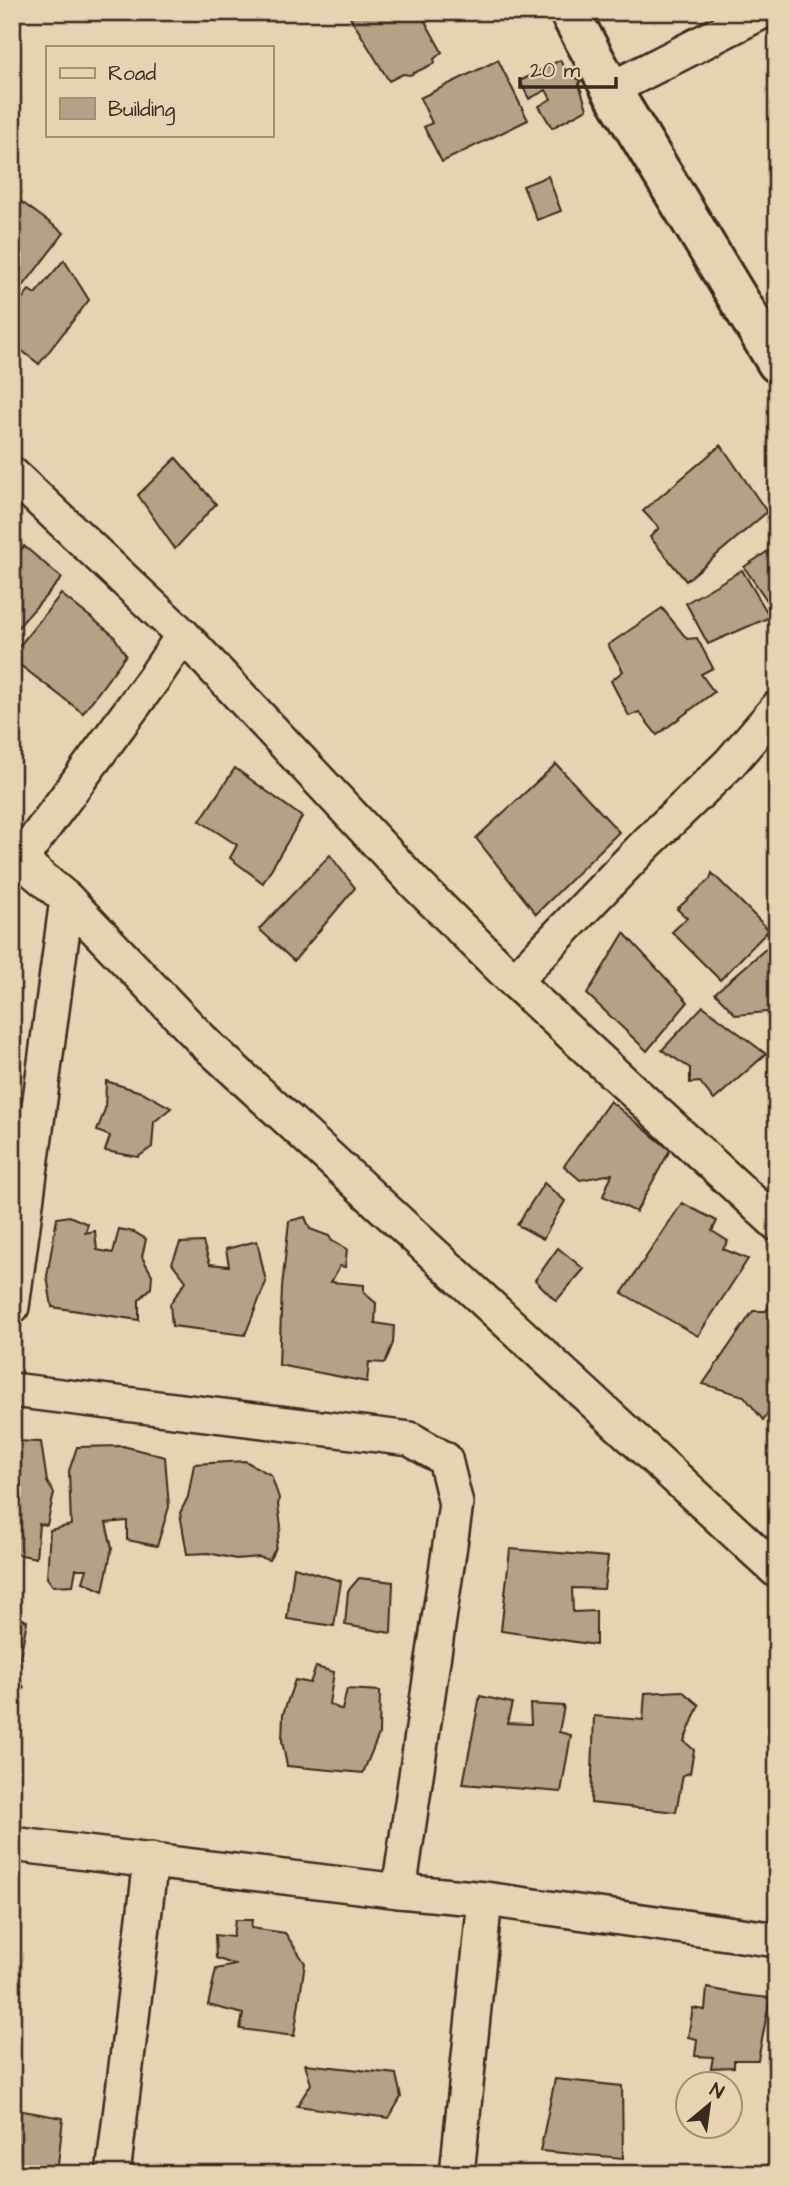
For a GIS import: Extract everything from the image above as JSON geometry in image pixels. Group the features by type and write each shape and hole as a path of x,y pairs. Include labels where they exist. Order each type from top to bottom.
{"street":[{"path":"569,12 611,89 777,363"},
{"path":"611,89 762,12"},
{"path":"12,474 183,635 414,882 514,981 777,1224"},
{"path":"183,635 155,678 16,857 66,899 204,1042 777,1571"},
{"path":"514,981 646,844 729,764 777,708"},
{"path":"12,1307 66,899"},
{"path":"12,1390 410,1439 445,1459 456,1504 399,1891"},
{"path":"12,1844 485,1899 777,1940"},
{"path":"113,2174 151,1860"},
{"path":"457,2174 485,1899"}],"building":[{"path":"347,12 420,12 442,52 434,59 435,63 389,81"},
{"path":"498,60 528,120 442,162 424,127 432,123 420,98"},
{"path":"560,60 568,75 581,80 579,84 587,109 552,128 539,106 551,99 546,90 529,99 520,81"},
{"path":"548,176 561,211 537,220 523,186"},
{"path":"12,195 64,233 24,285 12,276"},
{"path":"64,260 89,300 39,364 12,343 12,312 29,290 35,294"},
{"path":"721,445 767,512 686,581 650,537 659,528 643,511"},
{"path":"176,458 216,504 175,549 138,495"},
{"path":"777,545 777,615 744,567"},
{"path":"24,546 62,578 12,634 12,562"},
{"path":"742,570 770,617 708,644 686,603"},
{"path":"61,594 113,635 126,655 83,713 12,659 12,655"},
{"path":"662,608 687,639 697,638 713,668 701,674 714,692 657,735 639,712 629,716 611,681 623,671 608,645"},
{"path":"556,764 619,832 536,914 476,838"},
{"path":"235,768 302,817 263,883 230,858 237,845 200,821"},
{"path":"330,855 355,888 294,961 259,929"},
{"path":"712,873 769,930 720,980 672,932 687,918 677,909 710,879"},
{"path":"624,933 688,1002 647,1051 587,994"},
{"path":"777,939 777,1011 736,1015 715,993"},
{"path":"703,1006 766,1054 714,1100 700,1082 690,1083 690,1068 662,1050"},
{"path":"106,1081 144,1093 171,1108 154,1122 152,1147 138,1157 105,1151 110,1136 97,1131 105,1109"},
{"path":"610,1101 670,1150 636,1212 603,1196 612,1174 580,1180 564,1166"},
{"path":"544,1183 565,1201 543,1239 517,1225"},
{"path":"682,1203 717,1221 712,1231 728,1241 723,1249 748,1259 698,1336 622,1293"},
{"path":"69,1216 88,1224 85,1233 95,1231 97,1250 113,1253 119,1229 134,1232 146,1239 142,1257 152,1275 151,1288 139,1300 139,1320 52,1307 47,1276 57,1218"},
{"path":"305,1217 310,1229 329,1236 332,1241 347,1249 345,1267 340,1266 331,1282 364,1285 364,1293 376,1303 375,1323 394,1326 393,1343 385,1363 369,1362 367,1382 279,1365 282,1287 289,1221"},
{"path":"257,1241 266,1282 245,1335 172,1326 170,1304 186,1281 172,1263 180,1243 203,1242 210,1264 229,1266 226,1249"},
{"path":"558,1248 584,1269 556,1301 535,1280"},
{"path":"777,1292 777,1400 763,1420 744,1396 703,1384 753,1311 766,1311"},
{"path":"12,1441 41,1442 47,1482 54,1493 47,1525 39,1524 36,1558 12,1553"},
{"path":"123,1446 165,1457 169,1507 157,1546 127,1540 127,1521 106,1523 112,1548 103,1591 83,1582 87,1569 76,1569 73,1585 53,1586 47,1578 50,1530 71,1525 69,1471 77,1447"},
{"path":"245,1461 271,1475 279,1498 281,1526 275,1550 269,1560 259,1557 236,1559 208,1553 187,1554 180,1513 188,1497 194,1464"},
{"path":"510,1549 608,1557 604,1589 572,1588 573,1612 596,1611 596,1645 501,1631"},
{"path":"294,1567 341,1581 334,1626 287,1619"},
{"path":"359,1578 393,1582 391,1633 345,1625 348,1591"},
{"path":"12,1614 27,1621 17,1673 24,1688 12,1717"},
{"path":"316,1667 334,1672 329,1704 342,1710 347,1689 380,1691 379,1734 363,1773 287,1766 282,1741 283,1714 295,1680 310,1683"},
{"path":"682,1691 699,1705 684,1741 694,1750 690,1773 683,1775 676,1812 591,1803 594,1716 643,1720 645,1693"},
{"path":"480,1696 512,1703 507,1723 531,1724 530,1704 564,1706 559,1732 571,1735 561,1792 463,1784"},
{"path":"235,1920 252,1920 251,1928 285,1933 305,1963 294,2036 240,2029 243,2014 208,2005 216,1969 235,1965 216,1958 215,1935 233,1937"},
{"path":"707,1988 770,1998 758,2060 734,2060 734,2067 711,2068 713,2057 695,2056 697,2039 688,2037 693,2008 705,2010"},
{"path":"305,2064 396,2074 401,2097 389,2118 297,2106 311,2084"},
{"path":"555,2079 622,2086 623,2158 540,2151"},
{"path":"12,2109 63,2118 57,2174 12,2174"}]}
